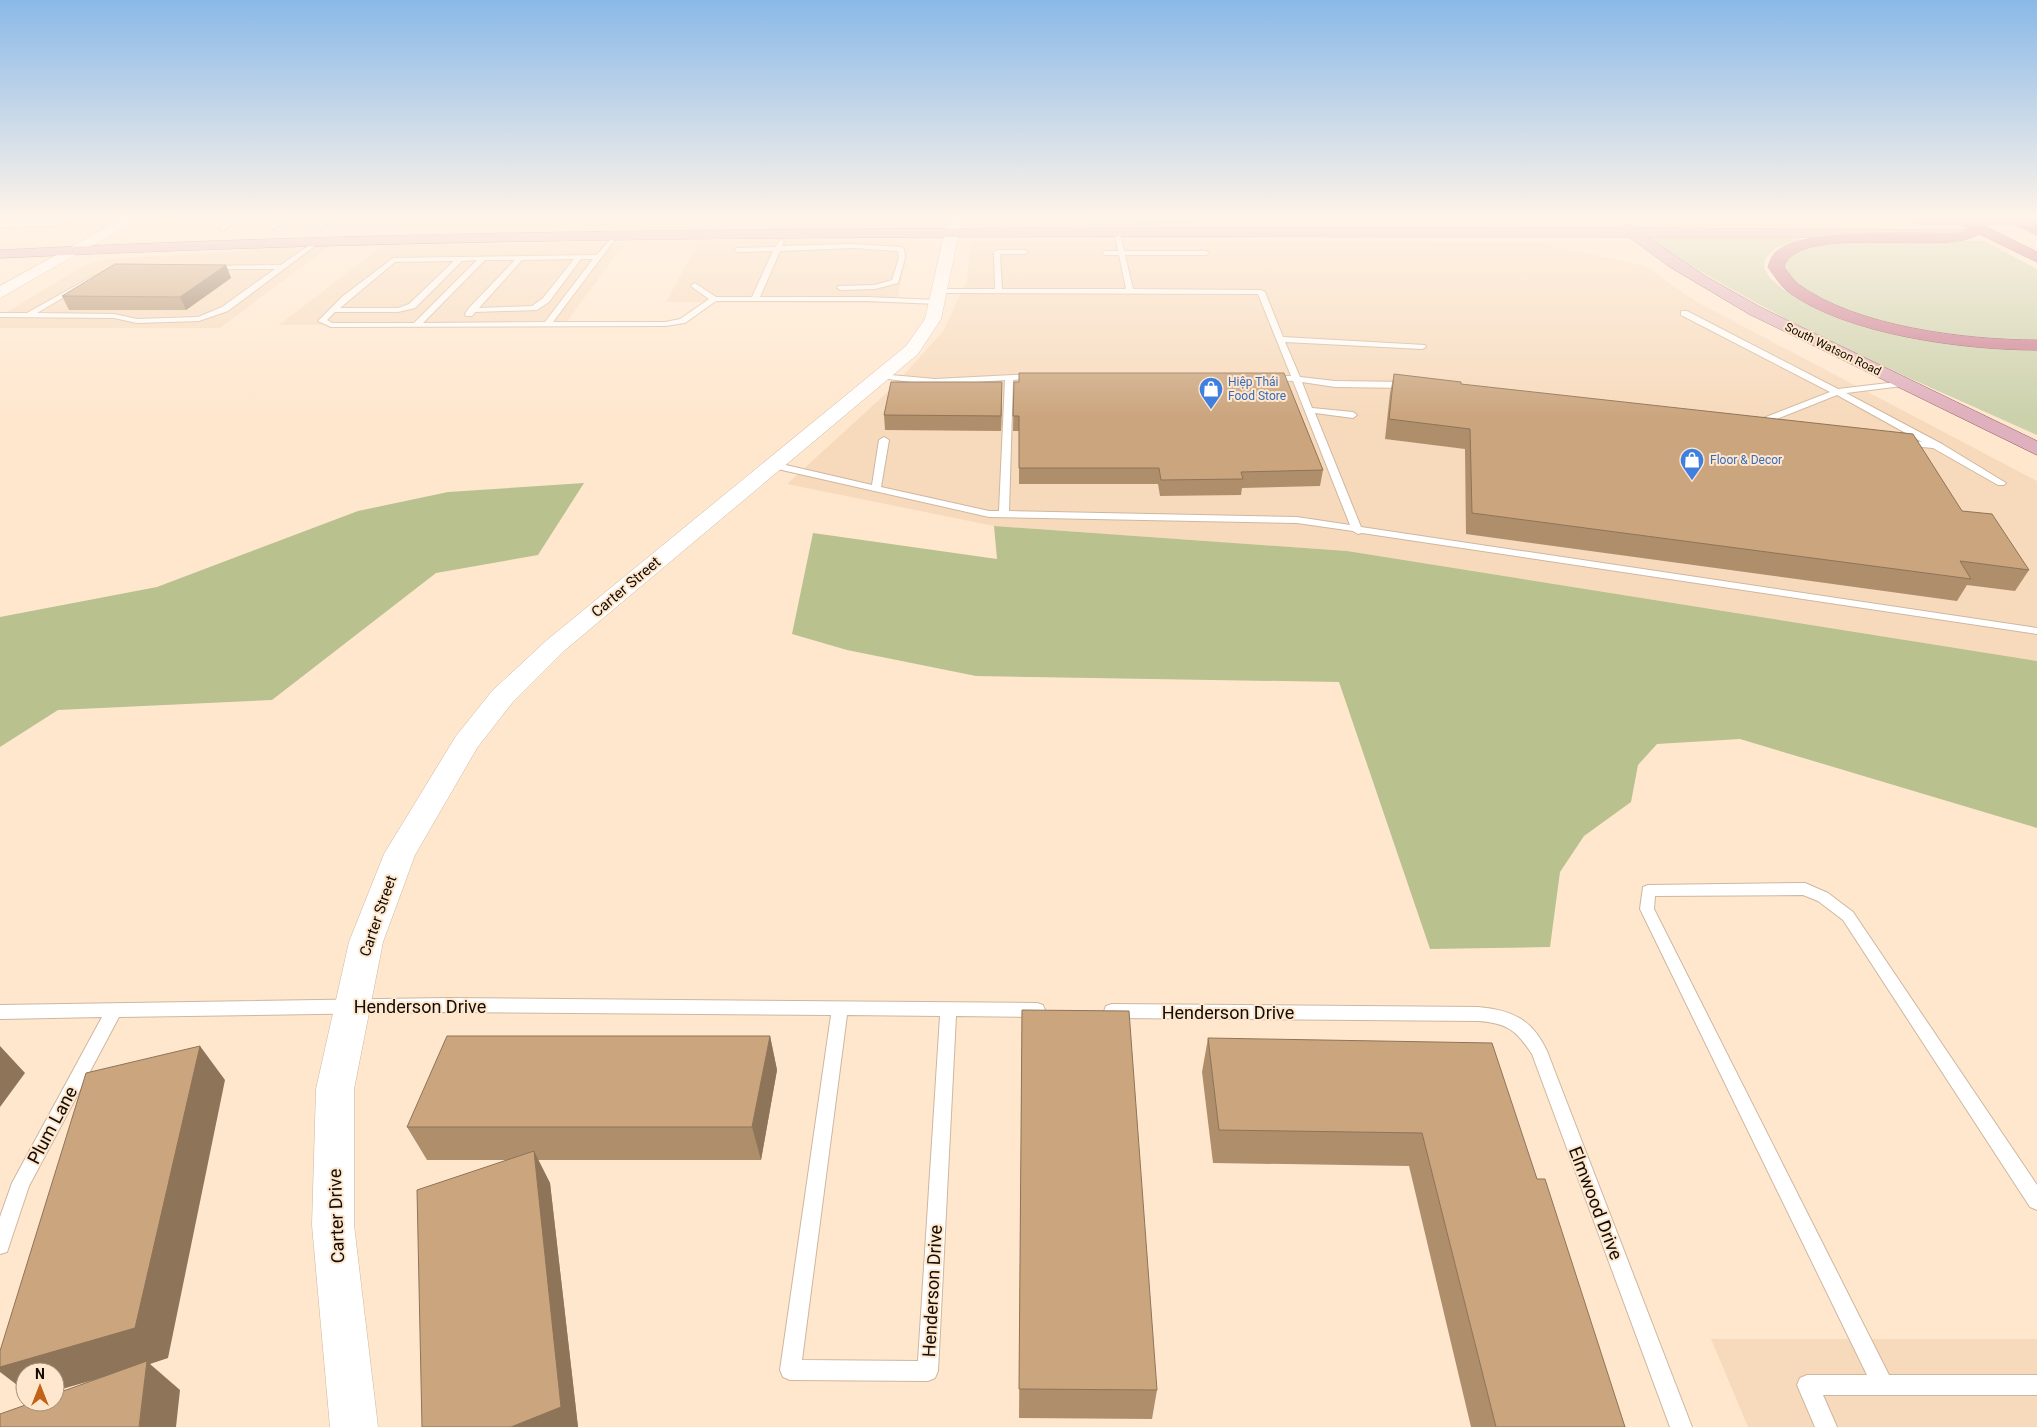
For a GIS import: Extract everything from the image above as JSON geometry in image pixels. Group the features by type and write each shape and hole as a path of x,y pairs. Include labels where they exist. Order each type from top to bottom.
{"highway":[{"path":"1788,284 1830,308 1920,335 1984,343 2037,345"}],"main road":[{"name":"South Watson Road","path":"1709,284 1764,316 2037,449"}],"street":[{"path":"0,293 13,284"},
{"name":"Carter Street","path":"352,1006 366,942 400,854 466,743 502,697 556,645 912,350 933,319 941,284"},
{"name":"Carter Drive","path":"352,1006 335,1090 333,1225 354,1427"}],"lane":[{"path":"28,315 84,284"},
{"path":"0,315 114,316 137,321 199,319 224,309 260,284"},
{"path":"364,284 332,310 322,321 331,325 665,324 682,321 714,299"},
{"path":"332,310 398,310 412,306 435,284"},
{"path":"416,325 457,284"},
{"path":"459,325 496,284"},
{"path":"472,310 534,308 546,300 559,284"},
{"path":"547,324 577,284"},
{"path":"755,300 762,284"},
{"path":"840,288 875,287 886,284"},
{"path":"999,284 999,292"},
{"path":"1128,284 1130,293"},
{"path":"695,285 714,299 755,300 938,296 999,292 1261,292 1358,531"},
{"path":"1684,313 1939,446 2001,483"},
{"path":"1279,339 1422,347"},
{"path":"880,376 935,382 1046,376"},
{"path":"1004,514 1009,377"},
{"path":"1262,378 1296,378 1335,384 1415,386"},
{"path":"1767,429 1748,427 1838,392 1902,383"},
{"path":"1308,410 1353,415"},
{"path":"876,488 884,440"},
{"path":"1891,441 1939,446"},
{"path":"774,465 989,514 1297,520 1358,531 2037,630"},
{"path":"1883,1385 1647,909 1648,891 1804,888 1824,897 1848,916 2037,1201"},
{"name":"Henderson Drive","path":"0,1012 352,1006 1056,1010"},
{"name":"Henderson Drive","path":"840,1009 790,1370 928,1371 948,1010"},
{"name":"Plum Lane","path":"0,1245 21,1183 114,1010"},
{"name":"Henderson Drive","path":"1095,1011 1478,1014"},
{"name":"Elmwood Drive","path":"1478,1014 1500,1015 1525,1028 1539,1051 1681,1427"},
{"path":"1826,1427 1807,1385 2037,1385"}],"shaded area":[{"path":"54,284 279,284 220,328 0,328 0,316"},
{"path":"333,284 595,284 565,324 279,325"},
{"path":"676,284 901,284 896,303 666,302"},
{"path":"965,284 1670,284 1695,301 2037,481 2037,661 1347,551 994,526 787,484 892,388 944,330"},
{"path":"1711,1339 2037,1339 2037,1427 1748,1427"}],"green space":[{"path":"1722,284 1777,284 1802,300 1860,322 2037,348 2037,435 1839,345"},
{"path":"1797,284 2037,284 2037,339 1977,337 1897,325 1858,315 1824,302"},
{"path":"584,483 538,555 436,573 272,700 58,710 0,747 0,617 157,587 358,511 448,492"},
{"path":"994,526 1347,551 2037,661 2037,828 1740,739 1657,744 1638,765 1631,802 1584,836 1560,872 1550,947 1430,949 1339,682 976,676 847,650 792,634 813,533 997,559"}],"building":[{"path":"83,284 199,284 180,297 62,296"},
{"path":"1019,373 1284,373 1323,470 1241,472 1243,479 1161,480 1159,468 1019,468 1019,416 1013,416 1014,382 1019,382"},
{"name":"Floor & Decor","path":"1394,374 1461,382 1461,384 1913,434 1962,511 1992,514 2029,570 1960,561 1971,579 1472,513 1470,429 1389,419"},
{"path":"891,382 1002,382 1001,416 884,415"},
{"path":"1022,1010 1129,1011 1157,1390 1019,1389"},
{"path":"447,1036 770,1036 752,1127 407,1127"},
{"path":"1208,1038 1492,1043 1537,1179 1545,1179 1625,1427 1496,1427 1422,1133 1219,1130"},
{"path":"200,1046 135,1328 0,1367 0,1351 86,1073"},
{"path":"534,1151 561,1407 511,1427 422,1427 417,1190"},
{"path":"147,1361 139,1427 0,1427 0,1414 15,1409 15,1412 65,1412 65,1390"}],"place":[{"name":"Hiệp Thái Food Store","path":"1211,410"},
{"name":"Floor & Decor","path":"1692,481"}]}
